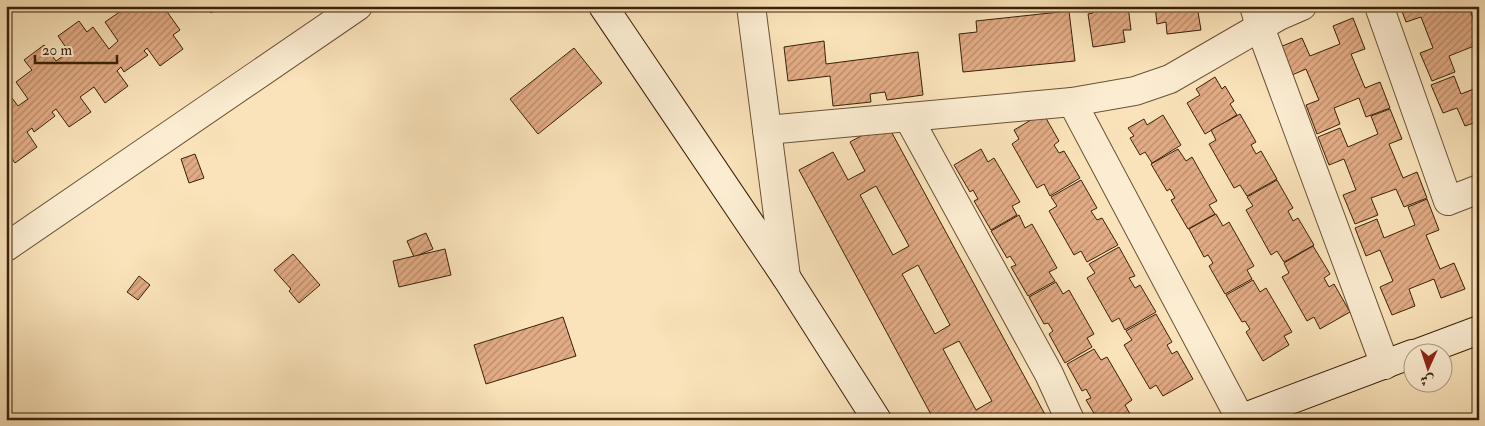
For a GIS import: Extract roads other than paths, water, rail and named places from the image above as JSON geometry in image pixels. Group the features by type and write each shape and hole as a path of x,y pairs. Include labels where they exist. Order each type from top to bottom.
{"street":[{"path":"6,247 358,6"},
{"path":"603,6 786,277 877,420"},
{"path":"751,6 786,277"},
{"path":"767,130 1072,102 1135,91 1170,79 1257,17 1279,16 1302,6"},
{"path":"1380,6 1448,201 1479,189"},
{"path":"1257,17 1385,365"},
{"path":"1072,102 1238,419 1402,359"},
{"path":"908,117 1049,374 1070,420"},
{"path":"1441,344 1479,330"}]}
